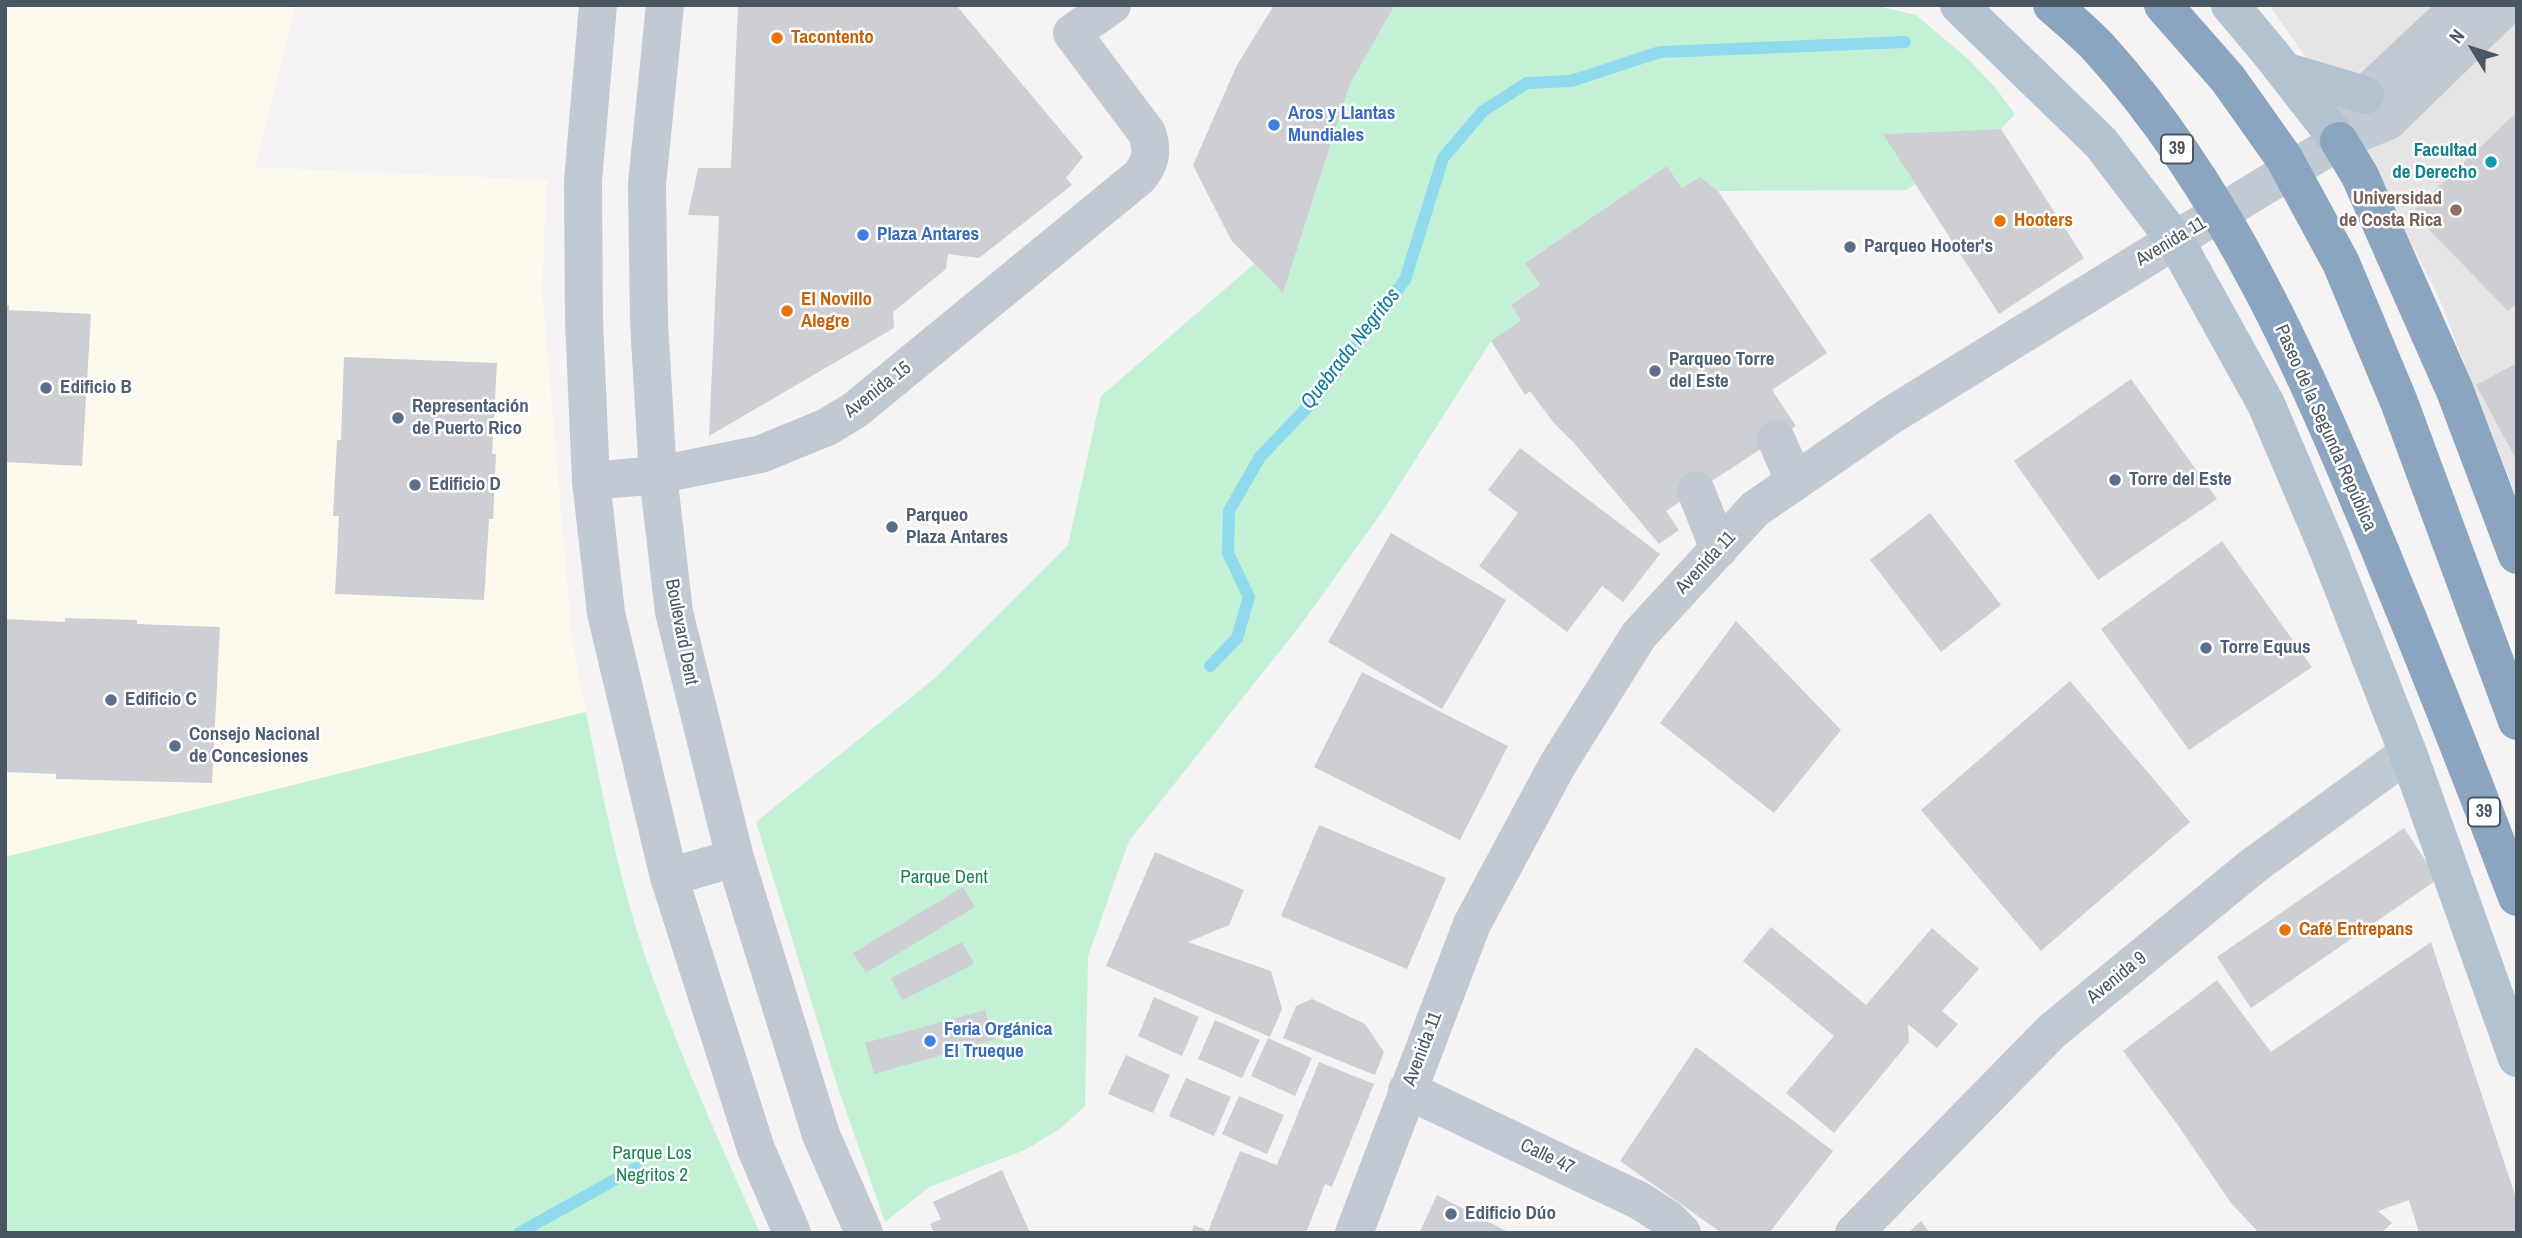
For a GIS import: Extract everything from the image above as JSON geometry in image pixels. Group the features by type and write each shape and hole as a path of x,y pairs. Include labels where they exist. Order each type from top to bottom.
{"highway":[{"name":"Paseo de la Segunda República","path":"2053,5 2098,48 2166,131 2222,217 2273,313 2339,451 2452,726 2517,897"},
{"path":"2163,5 2228,79 2284,159 2341,263 2399,402 2517,721"},
{"path":"2339,141 2360,176 2455,391 2517,555"}],"main road":[{"path":"1959,5 2101,143 2175,240 2266,404 2329,552 2408,754 2517,1058"},
{"path":"2230,5 2339,141"},
{"path":"2284,71 2365,94"}],"street":[{"path":"598,5 583,181 584,321 591,481 606,612 669,877 756,1149 792,1233"},
{"name":"Boulevard Dent","path":"665,5 647,184 649,322 658,475 674,612 734,858 821,1135 864,1233"},
{"name":"Avenida 15","path":"591,481 658,475 761,454 827,427 855,410 1117,197 1147,167 1151,144 1147,133 1072,33 1112,5"},
{"path":"2339,141 2365,94 2461,5"},
{"name":"Avenida 11","path":"1354,1233 1472,924 1558,764 1639,635 1755,509 1890,416 2175,240 2339,141 2388,121 2507,5"},
{"path":"1776,439 1795,482"},
{"path":"1696,492 1719,549"},
{"name":"Avenida 9","path":"1854,1233 2052,1031 2253,866 2408,754"},
{"path":"669,877 734,858"},
{"name":"Calle 47","path":"1407,1090 1640,1201 1668,1219 1682,1233"}],"shaded area":[{"path":"5,5 295,5 255,167 547,180 542,288 572,639 586,712 5,857"},
{"name":"Universidad de Costa Rica","path":"2269,5 2517,5 2517,498 2439,298 2351,122"}],"green space":[{"name":"Parque Dent","path":"1395,5 1874,5 1916,15 1968,59 1994,86 2015,114 2001,129 1884,134 1915,184 1906,190 1718,191 1700,177 1682,188 1667,166 1525,263 1540,285 1511,305 1521,320 1491,341 1382,512 1299,627 1129,841 1088,956 1085,1106 1061,1128 1027,1149 929,1187 885,1222 838,1088 756,822 935,678 1068,545 1101,396 1254,264 1283,292 1350,84"},
{"name":"Parque Los Negritos 2","path":"586,712 615,848 643,948 691,1077 760,1233 5,1233 5,857"}],"building":[{"name":"Plaza Antares","path":"738,5 956,5 1083,157 1066,178 1072,185 979,258 948,254 946,269 893,312 894,328 709,436 719,216 688,215 698,168 731,168"},
{"name":"Aros y Llantas Mundiales","path":"1274,5 1395,5 1350,84 1283,293 1231,240 1193,165 1237,65"},
{"name":"Facultad de Derecho","path":"2517,112 2517,303 2508,311 2412,212"},
{"name":"Hooters","path":"2001,129 2084,258 1999,314 1883,134"},
{"name":"Parqueo Torre del Este","path":"1667,166 1682,188 1700,177 1718,191 1827,353 1772,390 1796,426 1666,511 1679,530 1659,544 1553,422 1530,391 1525,395 1491,341 1521,320 1511,305 1540,285 1525,263"},
{"name":"Edificio B","path":"5,305 9,305 9,310 91,314 82,466 5,462"},
{"name":"Edificio D","path":"344,357 497,363 492,454 496,454 493,519 489,519 484,600 335,594 339,516 333,516 337,440 341,440"},
{"path":"2517,363 2517,461 2476,385"},
{"name":"Torre del Este","path":"2131,379 2217,499 2098,580 2014,461"},
{"path":"1520,448 1660,554 1623,602 1602,586 1567,632 1479,566 1518,513 1488,490"},
{"path":"1930,513 2001,605 1941,652 1870,560"},
{"path":"1391,533 1506,600 1442,709 1328,642"},
{"name":"Torre Equus","path":"2222,541 2312,667 2189,750 2101,629"},
{"name":"Edificio C","path":"65,618 137,620 137,624 220,627 212,783 56,779 56,774 5,772 5,619 65,622"},
{"path":"1736,621 1841,730 1774,813 1660,723"},
{"path":"1362,672 1508,746 1460,840 1314,767"},
{"path":"2070,681 2190,822 2041,951 1921,810"},
{"path":"1319,825 1446,878 1407,969 1281,916"},
{"path":"2404,828 2438,879 2251,1008 2217,957"},
{"path":"1155,852 1244,890 1229,925 1188,942 1271,971 1282,1009 1270,1037 1106,966"},
{"path":"963,887 975,907 866,973 853,953"},
{"path":"1771,927 1866,1005 1932,928 1979,969 1942,1011 1958,1024 1937,1048 1908,1024 1909,1042 1834,1133 1786,1093 1834,1036 1743,961"},
{"name":"Feria Orgánica El Trueque","path":"962,942 974,964 902,1000 891,978"},
{"path":"2431,942 2517,1201 2517,1233 2419,1233 2409,1200 2378,1211 2392,1223 2381,1233 2259,1233 2231,1203 2123,1051 2217,980 2271,1052"},
{"path":"1154,997 1199,1017 1182,1056 1138,1036"},
{"path":"1312,999 1365,1024 1384,1052 1375,1075 1283,1038 1296,1006"},
{"name":"Feria Orgánica El Trueque","path":"985,1010 994,1040 874,1074 865,1043"},
{"path":"1215,1020 1260,1040 1242,1078 1198,1059"},
{"path":"1268,1038 1312,1058 1295,1096 1251,1076"},
{"path":"1696,1047 1833,1151 1769,1233 1722,1233 1620,1161"},
{"path":"1126,1055 1170,1075 1153,1113 1108,1094"},
{"path":"1319,1062 1374,1084 1332,1187 1325,1184 1306,1233 1191,1233 1194,1225 1208,1231 1240,1151 1277,1165"},
{"path":"1186,1078 1231,1097 1214,1136 1169,1116"},
{"path":"1239,1096 1284,1115 1267,1154 1222,1134"},
{"path":"1002,1170 1030,1233 934,1233 930,1224 941,1219 933,1202"},
{"name":"Edificio Dúo","path":"1437,1195 1510,1233 1419,1233"},
{"path":"1921,1221 1930,1233 1908,1233"}],"waterway":[{"name":"Quebrada Negritos","path":"1210,666 1237,638 1249,597 1228,553 1229,511 1260,457 1317,397 1405,280 1443,158 1483,111 1527,83 1571,81 1660,52 1905,42"},
{"name":"Quebrada Negritos","path":"519,1233 636,1168"}],"place":[{"name":"Tacontento","path":"777,38"},
{"name":"Aros y Llantas Mundiales","path":"1274,125"},
{"name":"Facultad de Derecho","path":"2491,162"},
{"name":"Universidad de Costa Rica","path":"2456,210"},
{"name":"Hooters","path":"2000,221"},
{"name":"Plaza Antares","path":"863,235"},
{"name":"Parqueo Hooter's","path":"1850,247"},
{"name":"El Novillo Alegre","path":"787,311"},
{"name":"Parqueo Torre del Este","path":"1655,371"},
{"name":"Edificio B","path":"46,388"},
{"name":"Representación de Puerto Rico","path":"398,418"},
{"name":"Torre del Este","path":"2115,480"},
{"name":"Edificio D","path":"415,485"},
{"name":"Parqueo Plaza Antares","path":"892,527"},
{"name":"Torre Equus","path":"2206,648"},
{"name":"Edificio C","path":"111,700"},
{"name":"Consejo Nacional de Concesiones","path":"175,746"},
{"name":"Café Entrepans","path":"2285,930"},
{"name":"Feria Orgánica El Trueque","path":"930,1041"},
{"name":"Edificio Dúo","path":"1451,1214"}]}
